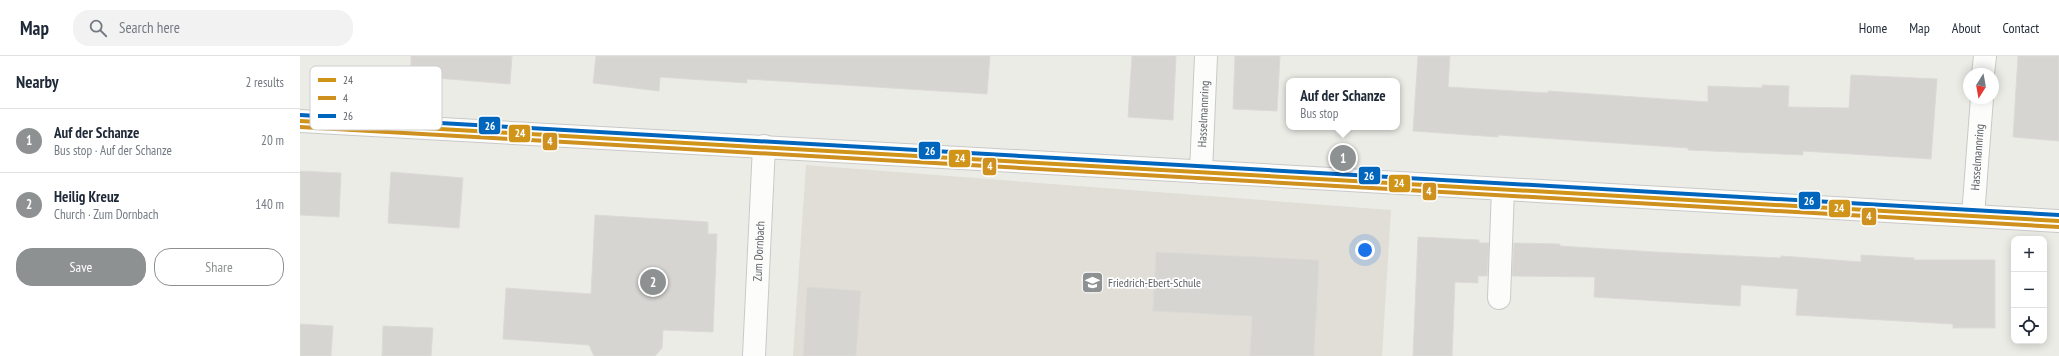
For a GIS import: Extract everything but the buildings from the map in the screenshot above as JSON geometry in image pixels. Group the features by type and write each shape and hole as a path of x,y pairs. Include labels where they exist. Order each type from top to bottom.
{"street":[{"name":"Hasselmannring","path":"1201,172 1206,56"},
{"path":"1984,68 1985,56"},
{"name":"Hasselmannring","path":"1973,216 1982,104"},
{"path":"300,121 310,122"},
{"path":"442,129 2059,221"},
{"name":"Zum Dornbach","path":"754,356 764,146"},
{"path":"1499,298 1503,190"}],"shaded area":[{"name":"Friedrich-Ebert-Schule","path":"806,165 1391,210 1382,356 793,356"}],"transit line":[{"name":"26","path":"300,115 310,116"},
{"name":"24","path":"300,121 310,122"},
{"name":"26","path":"442,123 2059,215"},
{"name":"4","path":"300,127 310,128"},
{"name":"24","path":"442,129 2059,221"},
{"name":"4","path":"353,130 2059,227"}],"place":[{"name":"Auf der Schanze","path":"1343,158"},
{"name":"Heilig Kreuz","path":"653,282"},
{"name":"Friedrich-Ebert-Schule","path":"1092,283"}]}
